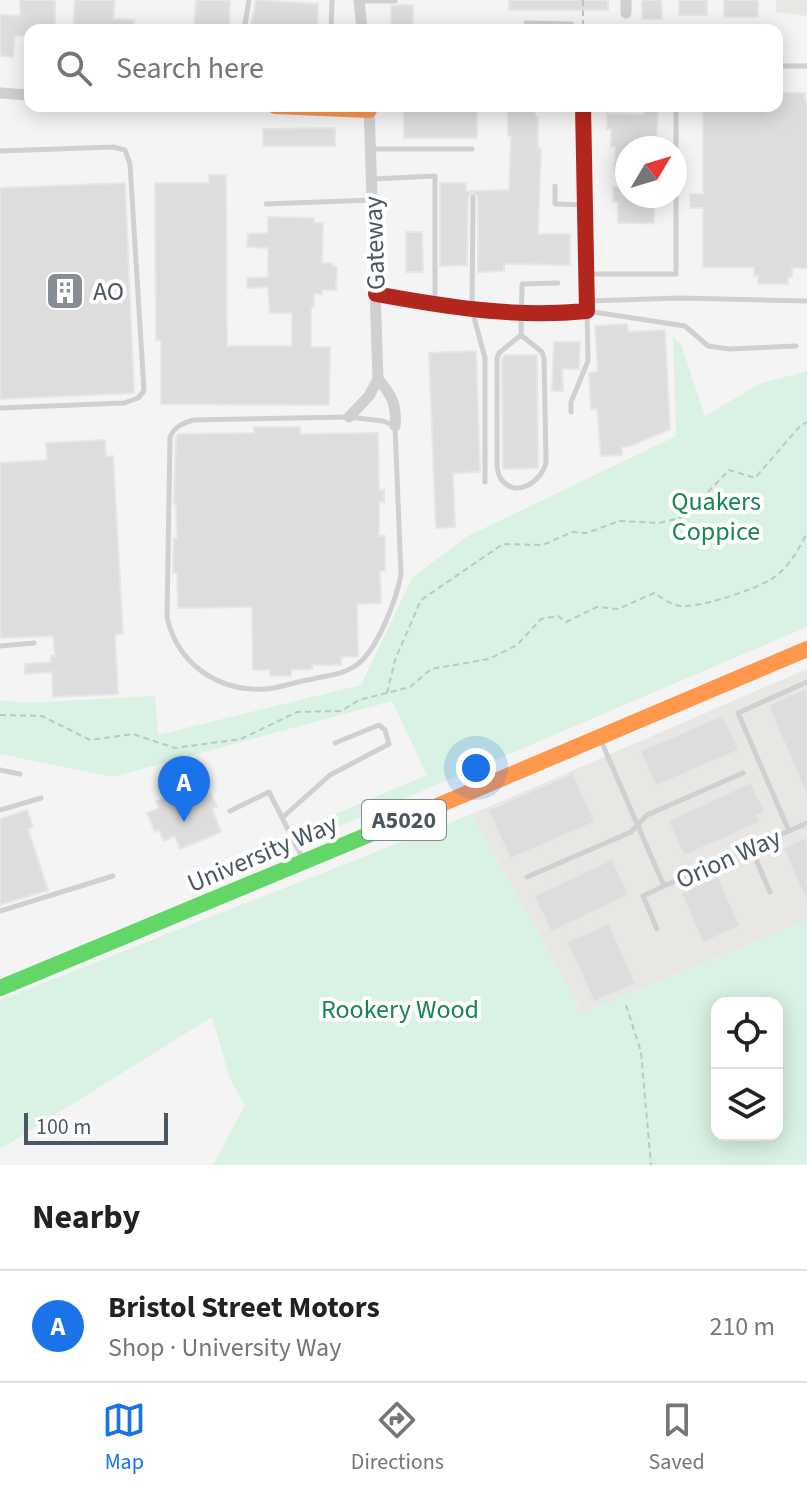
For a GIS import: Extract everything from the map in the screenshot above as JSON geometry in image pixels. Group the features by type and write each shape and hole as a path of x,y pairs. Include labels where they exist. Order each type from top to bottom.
{"main road":[{"path":"376,294 522,316 554,316 587,306 583,112"},
{"name":"University Way","path":"0,988 600,739 807,649"}],"street":[{"path":"358,0 361,24"},
{"path":"0,93 24,95"},
{"name":"Gateway","path":"369,112 378,379 393,398 395,426"},
{"path":"349,417 369,396 378,379"}],"lane":[{"path":"245,24 249,0"},
{"path":"331,24 332,0"},
{"path":"358,0 395,1"},
{"path":"526,23 572,24"},
{"path":"783,66 807,66"},
{"path":"586,274 676,274 676,112"},
{"path":"0,151 113,147 125,150 130,164 144,391 138,398 124,403 0,408"},
{"path":"371,149 472,149"},
{"path":"372,179 435,176 435,305"},
{"path":"555,186 555,204 584,206"},
{"path":"473,197 472,310 485,358 485,482"},
{"path":"266,204 373,199"},
{"path":"521,335 542,352 544,358 546,461 545,469 535,482 518,487 501,479 497,466 497,358 521,335 522,284 558,283"},
{"path":"587,306 679,298 807,301"},
{"path":"587,306 685,326 708,346 729,349 796,346"},
{"path":"571,412 571,402 588,361 587,306"},
{"path":"349,417 383,421 395,426 401,575 373,645 354,667 265,689 213,679 192,666 171,638 167,617 170,437 174,430 182,423 194,420 349,417"},
{"path":"0,646 34,643"},
{"path":"789,831 738,713 807,682"},
{"path":"283,817 330,775 389,744 385,730 379,725 335,743"},
{"name":"Orion Way","path":"600,739 664,886 807,823"},
{"path":"0,770 20,774"},
{"path":"527,877 631,832 647,815 743,773"},
{"path":"230,811 269,792 304,862"},
{"path":"0,810 41,798"},
{"path":"751,848 770,892"},
{"path":"0,911 113,876"},
{"path":"657,929 643,896 664,886"}],"path":[{"path":"583,0 583,24"},
{"path":"387,694 395,660 421,600 503,544 543,545 572,532 587,533 619,521 659,523 684,517 729,470 755,478 800,426 807,422"},
{"path":"0,715 42,716 90,740 133,734 175,748 241,739 297,712 341,711 359,700 410,687 431,669 489,659 517,645 541,619 558,616 566,622 597,607 618,609 654,593 678,606 698,605 750,589 774,578 797,551 807,533"},
{"path":"626,1005 641,1052 651,1165"}],"shaded area":[{"path":"776,0 807,0 807,16 776,12"},
{"path":"807,669 807,920 583,1013 472,814"}],"green space":[{"name":"Quakers Coppice","path":"673,337 681,344 705,416 759,384 807,371 807,627 312,838 307,826 427,775 392,701 112,777 0,754 0,700 23,703 155,696 158,735 361,685 412,578 466,537 676,436"},
{"name":"Rookery Wood","path":"472,814 583,1013 807,920 807,1165 213,1165 245,1105 230,1079 212,1017 0,1149 0,1000"}],"building":[{"path":"20,0 55,0 55,24 24,24 24,36 15,36 13,57 0,56 0,15 20,16"},
{"path":"75,0 115,0 113,19 134,20 134,24 73,24"},
{"path":"196,0 230,0 229,24 194,24"},
{"path":"256,0 318,4 317,24 251,24"},
{"path":"509,0 608,0 608,10 509,10"},
{"path":"642,0 661,0 662,19 642,19"},
{"path":"679,0 707,0 707,15 679,15"},
{"path":"724,0 758,0 758,17 724,17"},
{"path":"413,5 413,24 391,24 391,6"},
{"path":"783,93 805,93 807,268 792,268 788,284 758,284 754,267 703,267 703,208 690,208 690,194 703,194 703,112 783,112"},
{"path":"404,112 477,112 477,138 404,138"},
{"path":"508,112 535,112 535,117 538,117 538,148 541,148 538,234 570,234 570,265 504,264 504,271 478,272 478,197 472,192 468,197 467,265 440,266 440,183 466,183 466,191 509,190 511,136 508,136"},
{"path":"644,112 658,112 657,136 615,136 615,147 611,147 607,114 644,115"},
{"path":"335,128 335,146 263,146 263,129"},
{"path":"209,175 226,175 227,346 292,346 292,313 270,313 268,287 247,288 247,278 268,277 268,248 247,247 248,234 268,233 268,217 314,218 314,223 323,223 322,263 332,263 337,267 336,290 322,290 322,294 314,294 311,347 330,347 329,405 161,404 161,340 156,340 155,183 209,183"},
{"name":"AO","path":"125,183 134,393 0,399 0,188"},
{"path":"618,208 654,208 654,223 618,223"},
{"path":"406,232 422,232 423,272 406,272"},
{"path":"627,324 628,332 665,330 670,429 622,447 622,455 601,456 597,409 591,409 589,373 598,371 595,326"},
{"path":"554,342 580,342 579,369 562,369 563,391 552,391"},
{"path":"476,351 480,472 453,473 455,527 436,528 429,353"},
{"path":"505,355 537,355 538,468 503,469 502,359"},
{"path":"254,427 300,427 300,434 378,433 379,490 384,490 384,502 379,502 379,536 385,536 385,571 380,571 381,603 357,604 358,656 341,657 341,665 312,665 312,669 291,670 291,676 270,676 270,670 253,670 252,607 178,608 177,573 173,573 174,538 177,538 174,504 176,438 178,434 254,433"},
{"path":"105,440 106,457 113,456 123,634 115,634 118,694 53,697 52,672 25,674 25,664 51,662 51,656 55,656 53,636 0,638 0,463 47,460 46,443"},
{"path":"807,688 807,796 768,705"},
{"path":"723,715 739,750 656,786 640,751"},
{"path":"573,773 595,822 510,859 488,810"},
{"path":"751,782 765,812 757,816 761,822 684,856 668,821"},
{"path":"195,793 198,798 211,793 217,807 212,808 221,832 180,849 175,836 164,841 159,830 155,832 147,813 159,808 156,801 165,798 168,804"},
{"path":"27,810 33,827 28,829 48,890 0,905 0,819"},
{"path":"807,837 807,902 783,848"},
{"path":"612,859 629,895 551,932 534,896"},
{"path":"718,876 740,926 703,943 681,893"},
{"path":"609,923 636,984 594,1002 567,942"}],"traffic: fast":[{"path":"0,988 411,817"}],"traffic: slow":[{"path":"411,817 807,649"}],"traffic: jam":[{"path":"376,294 507,312 587,311 583,112"}],"place":[{"name":"AO","path":"65,291"},
{"name":"Bristol Street Motors","path":"184,822"}]}
